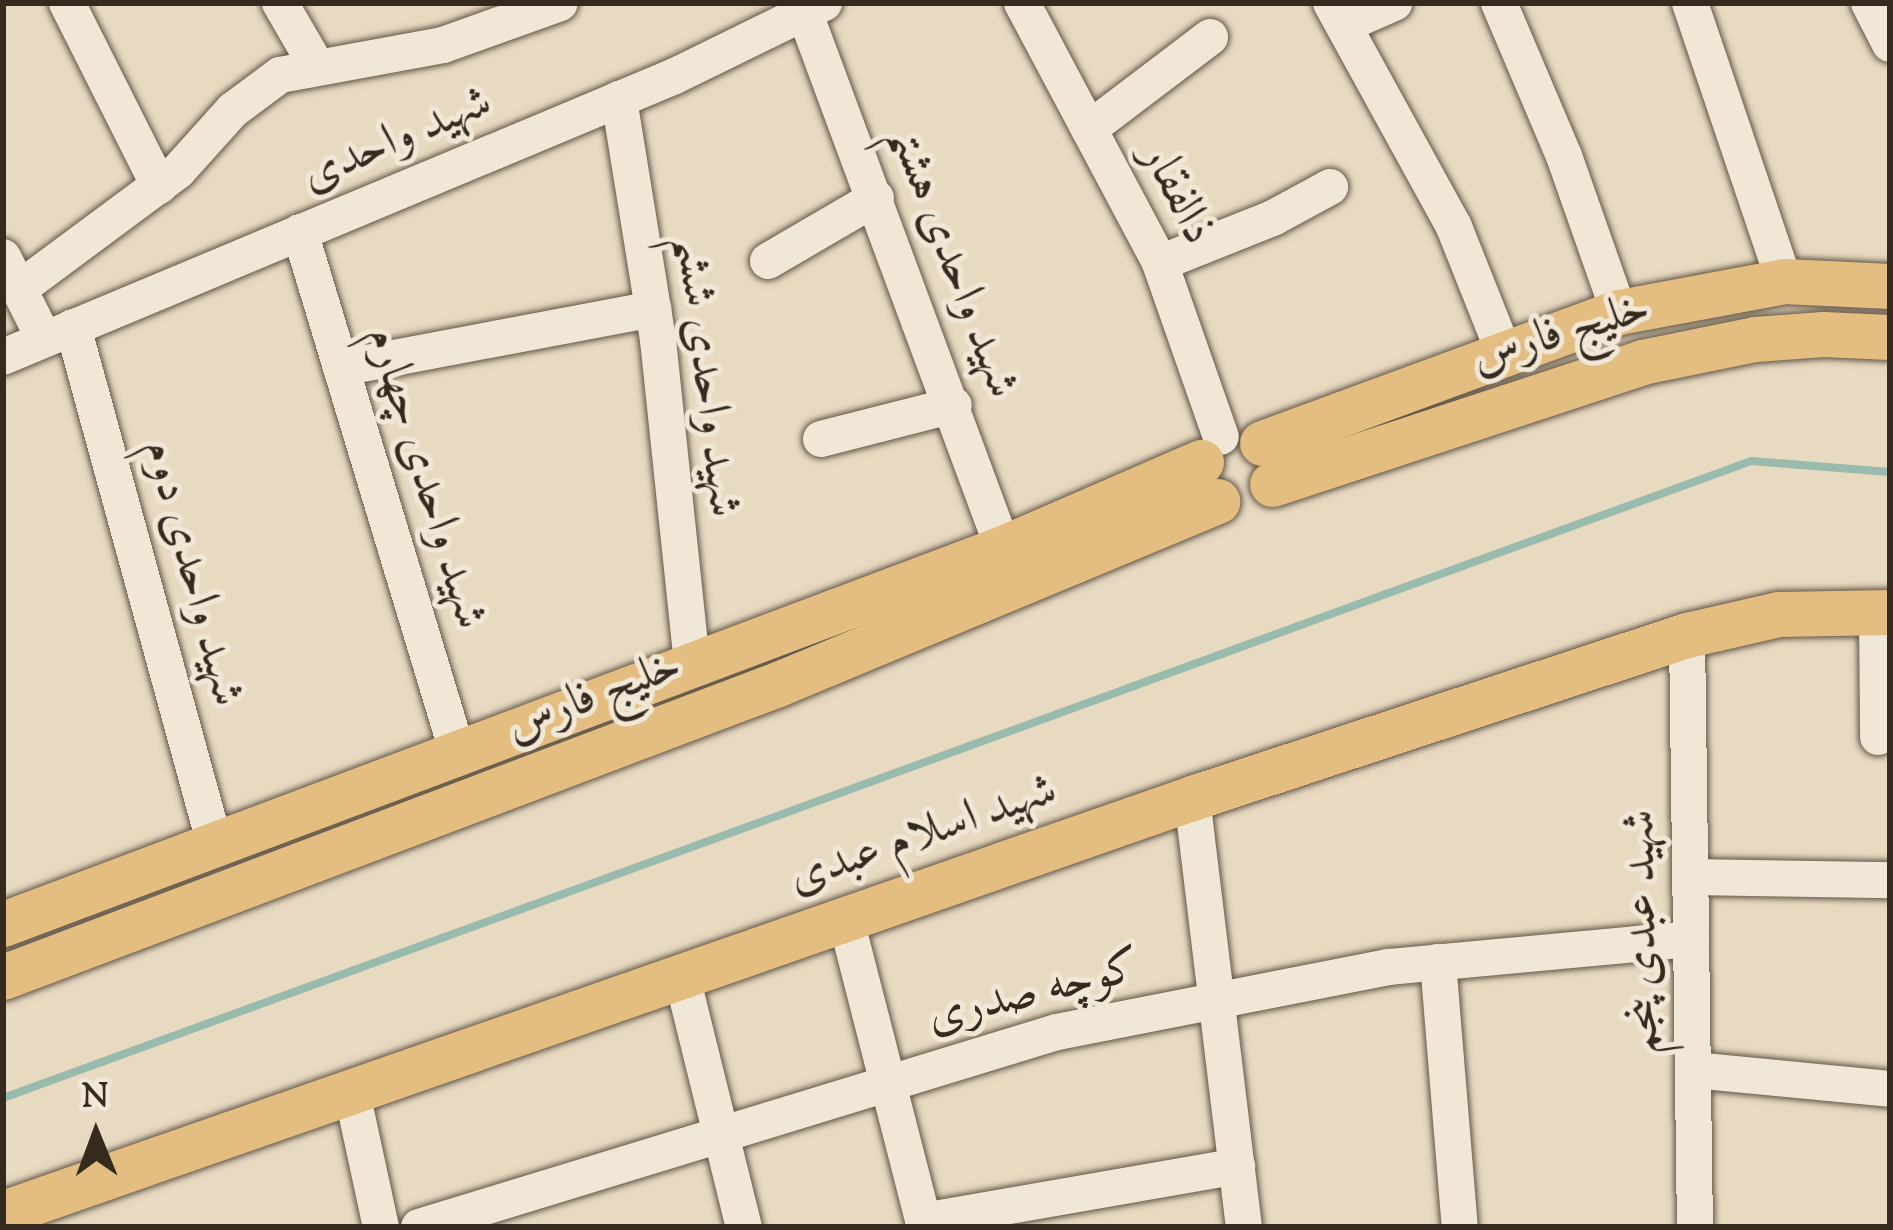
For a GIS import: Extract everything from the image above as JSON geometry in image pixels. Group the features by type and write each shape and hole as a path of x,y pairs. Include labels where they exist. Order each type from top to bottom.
{"main road":[{"path":"1235,465 1619,312 1784,281 1890,286"},
{"name":"خلیج فارس","path":"3,924 457,751 1235,465 1642,362 1755,339 1823,334 1890,338"},
{"name":"خلیج فارس","path":"3,977 778,684 1235,465"},
{"name":"شهید اسلام عبدی","path":"3,1213 1192,798 1687,635 1779,614 1884,612"}],"street":[{"path":"67,3 159,185"},
{"path":"280,3 316,65"},
{"path":"11,273 159,185 233,110 280,75 443,45 495,12 560,3"},
{"name":"ذالفقار","path":"1022,3 1160,262 1235,465"},
{"path":"1394,3 1337,14 1454,226 1505,355"},
{"path":"1499,3 1564,156 1619,312"},
{"path":"1690,3 1784,281"},
{"name":"شهید واحدی","path":"3,357 619,99 810,6"},
{"name":"شهید واحدی هشتم","path":"810,6 1003,548"},
{"path":"1089,130 1210,37"},
{"name":"شهید واحدی ششم","path":"619,99 653,309 692,666"},
{"path":"1160,262 1273,218 1330,187"},
{"path":"768,261 876,198"},
{"name":"شهید واحدی چهارم","path":"300,232 457,751"},
{"name":"شهید واحدی دوم","path":"11,273 58,333 215,844"},
{"path":"341,368 653,309"},
{"path":"821,439 954,405"},
{"path":"1878,737 1884,612"},
{"name":"شهید عبدی پنجم","path":"1687,635 1695,1227"},
{"path":"1192,798 1244,1227"},
{"path":"1690,878 1890,880"},
{"path":"846,920 924,1224 1237,1166"},
{"name":"کوچه صدری","path":"419,1227 887,1080 1057,1032 1216,998 1438,962 1691,939"},
{"path":"1438,962 1460,1227"},
{"path":"682,977 744,1227"},
{"path":"1693,1070 1890,1088"},
{"path":"352,1094 381,1227"}],"waterway":[{"path":"3,1098 1751,461 1890,472"}]}
